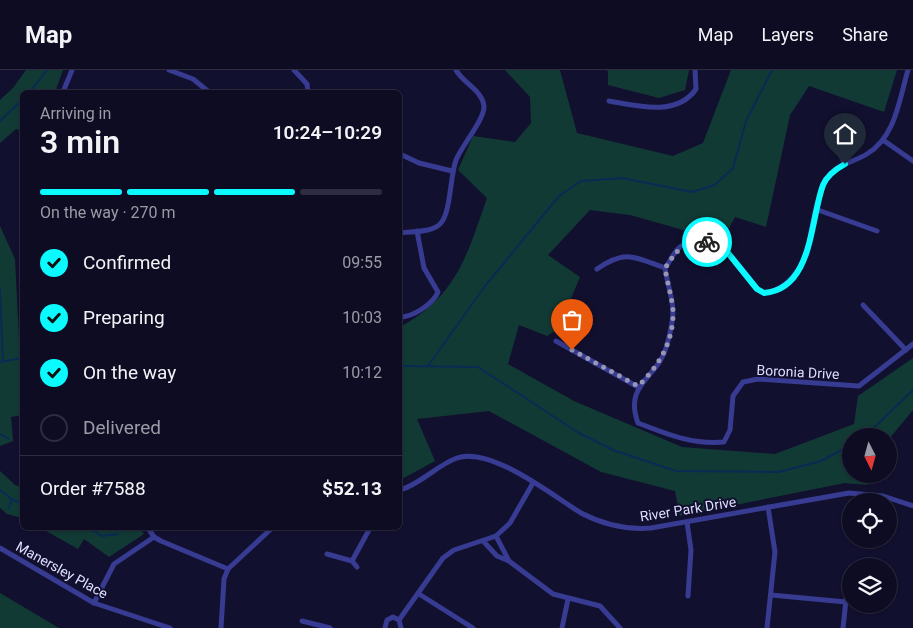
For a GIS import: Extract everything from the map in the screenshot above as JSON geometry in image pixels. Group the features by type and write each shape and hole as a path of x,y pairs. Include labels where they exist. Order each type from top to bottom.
{"street":[{"path":"64,90 72,70"},
{"path":"169,70 183,72 207,90"},
{"path":"294,70 307,84 308,90"},
{"path":"402,233 433,228 442,220 452,171 462,146 482,118 484,110 480,96 456,70"},
{"path":"609,101 646,108 672,106 684,102 696,89 695,70"},
{"path":"556,341 638,386 652,373 667,347 673,308 665,268 680,246 696,241 705,241 724,248 757,289 764,293 777,292 787,284 802,264 818,210 823,185 833,172 867,154 883,140 894,122 907,72 913,76"},
{"path":"829,134 845,164"},
{"path":"883,140 913,161"},
{"path":"402,155 419,163 452,171"},
{"path":"818,210 877,231"},
{"path":"402,316 414,314 433,299 438,292 424,268 417,231"},
{"path":"597,269 614,258 633,257 665,268"},
{"path":"863,306 906,350"},
{"name":"Boronia Drive","path":"638,386 633,411 638,423 683,440 710,443 724,442 730,430 733,396 743,382 758,379 858,386 913,344"},
{"name":"River Park Drive","path":"402,489 448,462 469,455 491,459 581,513 609,525 639,529 849,493 883,496 913,506"},
{"path":"399,620 419,594 438,564 448,554 496,536 510,523 533,483"},
{"path":"767,628 775,547 768,507"},
{"path":"688,522 691,550 688,596"},
{"path":"150,530 154,536 228,569"},
{"path":"222,628 224,579 228,569 270,530"},
{"path":"352,561 369,530"},
{"path":"94,603 114,564 154,536"},
{"path":"496,536 509,561"},
{"path":"484,542 497,556 509,561 553,594 600,606 620,628"},
{"name":"Manersley Place","path":"0,548 94,603 170,628"},
{"path":"328,554 352,561 357,567"},
{"path":"419,594 473,628"},
{"path":"771,595 842,602"},
{"path":"562,628 568,599"},
{"path":"843,628 845,613"},
{"path":"385,628 388,619 392,617 399,620"},
{"path":"399,620 401,628"},
{"path":"302,621 330,628"}],"green space":[{"path":"26,70 63,70 56,90 20,90 20,130 16,129 0,143 0,100 13,88"},
{"path":"505,70 560,70 577,133 673,156 703,143 731,70 897,70 884,112 809,86 790,115 766,227 735,217 722,241 630,215 590,210 548,255 580,277 558,329 547,336 519,325 508,364 574,401 682,447 775,454 842,429 842,483 845,483 680,516 675,491 601,472 489,411 417,419 435,461 402,479 402,326 435,302 447,288 466,256 487,198 458,170 473,136 515,142 531,123 530,97"},
{"path":"606,70 689,70 685,90 659,98 608,85 608,71"},
{"path":"0,226 15,259 20,338 20,415 11,417 13,441 0,446"},
{"path":"913,358 913,410 898,428 843,428 854,424 858,396"},
{"path":"0,471 15,485 20,486 20,517 7,514 0,508"},
{"path":"845,483 868,483 867,485"},
{"path":"45,530 141,530 144,534 109,557 84,539 78,549"},
{"path":"0,593 59,628 0,628"}],"waterway":[{"path":"32,90 47,70"},
{"path":"428,366 485,286 559,196 581,181 622,178 692,192 715,185 733,168 746,121 772,70"},
{"path":"0,121 20,102"},
{"path":"0,289 3,361"},
{"path":"0,362 20,358"},
{"path":"402,366 478,367 579,433 613,450 676,471 779,472 821,461 842,450"},
{"path":"873,428 913,390"},
{"path":"0,434 9,439"},
{"path":"0,490 13,500 20,502"},
{"path":"9,508 12,499"},
{"path":"92,530 102,536 118,534"}],"way so far":[{"path":"572,350 638,386 652,373 667,347 673,308 665,268 680,246 696,241 707,242"}],"route":[{"path":"707,242 724,248 757,289 764,293 777,292 787,284 802,264 823,185 833,172 845,164"}]}
